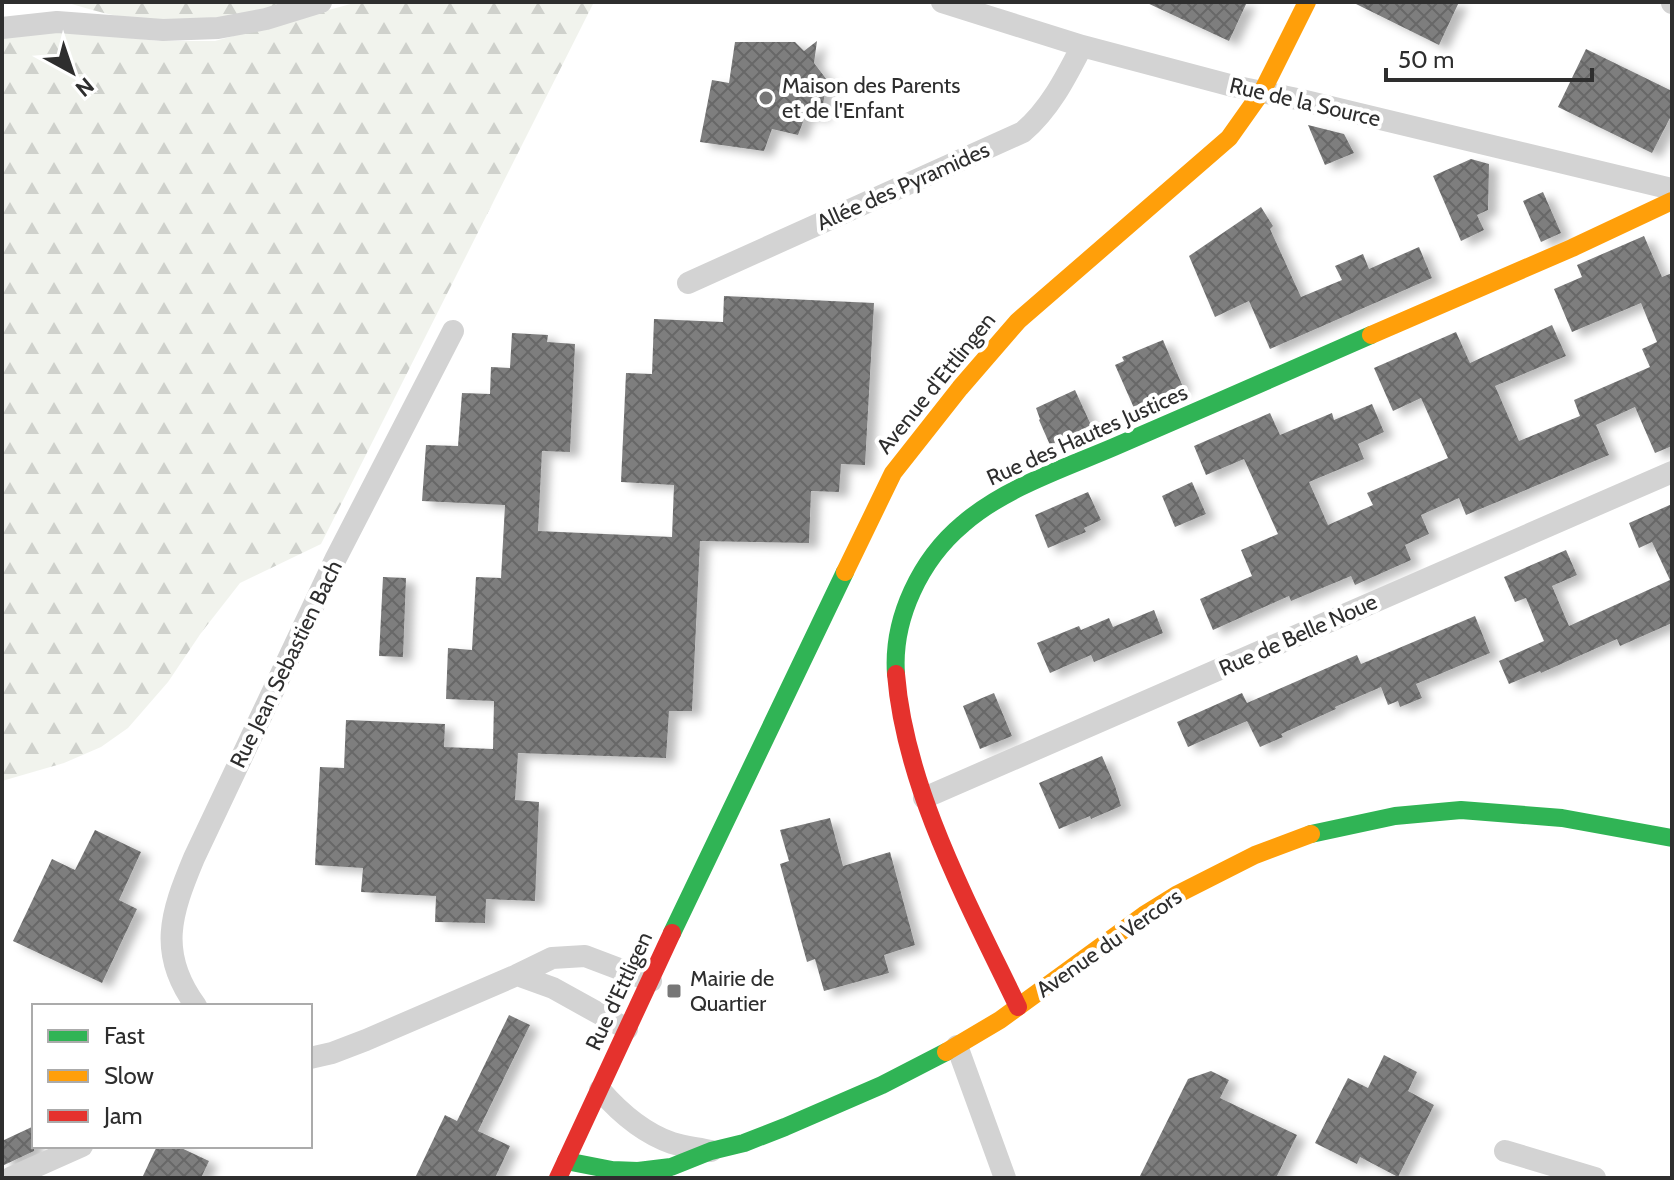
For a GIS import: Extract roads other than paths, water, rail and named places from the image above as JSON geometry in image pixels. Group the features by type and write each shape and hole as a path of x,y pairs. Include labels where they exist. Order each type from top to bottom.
{"street":[{"path":"2,28 57,22 163,30 218,28 266,19 321,2"},
{"name":"Rue de la Source","path":"942,2 1082,46 1261,93 1672,189"},
{"name":"Avenue d'Ettlingen","path":"681,913 893,473 1018,321 1229,138 1261,93 1307,2"},
{"name":"Allée des Pyramides","path":"688,283 1023,132 1048,106 1082,46"},
{"name":"Rue des Hautes Justices","path":"1018,1007 953,869 924,798 898,698 895,659 902,618 926,566 941,546 970,517 1027,485 1572,248 1672,201"},
{"name":"Rue Jean Sebastien Bach","path":"195,1004 180,980 173,956 172,924 178,897 336,558 453,331"},
{"name":"Rue de Belle Noue","path":"924,798 1672,472"},
{"name":"Avenue du Vercors","path":"566,1161 612,1170 671,1167 711,1151 744,1143 882,1085 957,1046 1018,1007 1144,915 1207,878 1303,836 1395,816 1461,810 1562,818 1672,838"},
{"name":"Rue d'Ettligen","path":"558,1178 681,913"},
{"path":"312,1058 366,1040 552,958 585,956 651,981"},
{"path":"517,975 553,988 627,1029"},
{"path":"957,1046 1005,1178"},
{"name":"Avenue du Vercors","path":"600,1090 615,1107 649,1133 674,1144 711,1151"},
{"path":"10,1178 78,1148"},
{"path":"1505,1151 1595,1178"}],"place":[{"name":"Maison des Parents et de l'Enfant","path":"766,98"},
{"name":"Mairie de Quartier","path":"674,991"}]}
